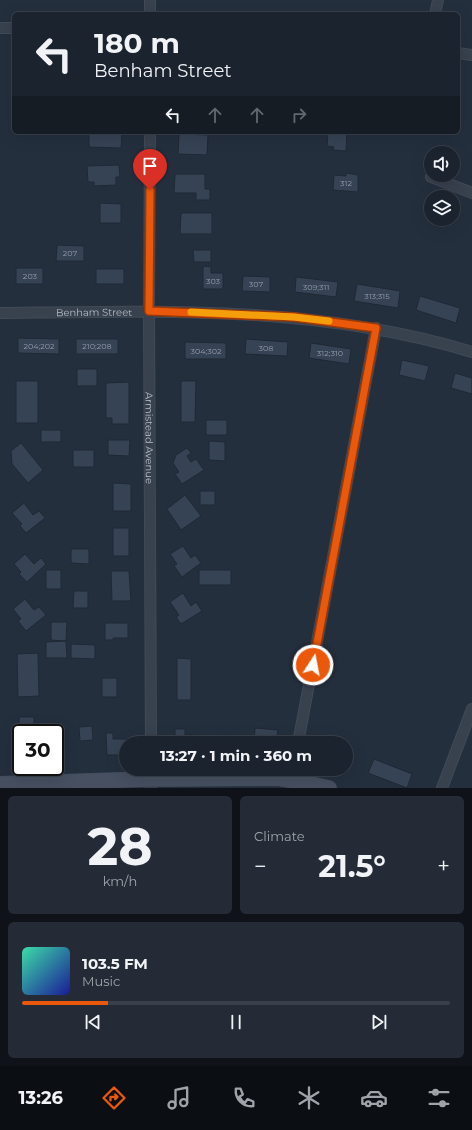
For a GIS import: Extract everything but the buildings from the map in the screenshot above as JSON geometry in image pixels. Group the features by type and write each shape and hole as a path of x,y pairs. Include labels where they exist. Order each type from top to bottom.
{"street":[{"path":"150,0 150,12"},
{"path":"435,12 438,0"},
{"path":"0,28 12,28"},
{"path":"460,53 472,55"},
{"name":"Armistead Avenue","path":"150,134 149,311 151,736"},
{"path":"444,182 472,193"},
{"name":"Benham Street","path":"0,313 149,311 294,317 376,328 409,335 472,352"},
{"path":"299,736 376,328"},
{"path":"442,788 472,709"},
{"path":"0,784 151,779 278,778 293,779 328,788"}],"slow traffic":[{"path":"191,312 294,317 329,321"}],"route":[{"path":"150,190 149,311 294,317 376,328 313,665"}]}
